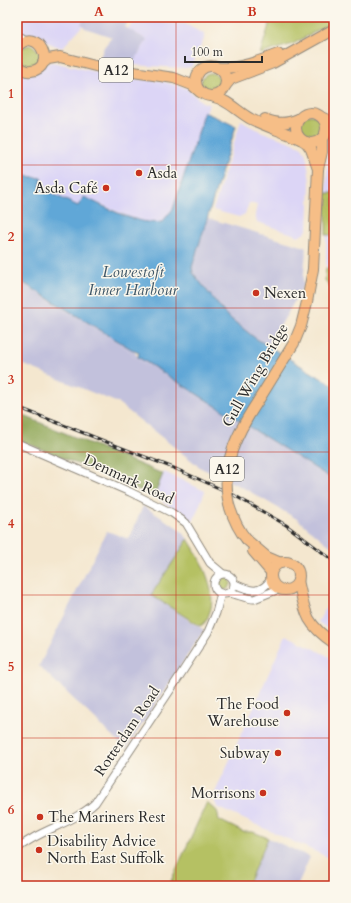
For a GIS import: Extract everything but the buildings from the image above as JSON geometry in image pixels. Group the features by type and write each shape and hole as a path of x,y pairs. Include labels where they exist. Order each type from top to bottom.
{"highway":[{"name":"A12","path":"214,96 222,92 231,79 286,57 292,52 334,29"},
{"name":"A12","path":"29,41 40,45 60,57 99,67 174,78 192,85 205,96 214,96 223,99 235,109 259,123 303,141 311,149 318,169"},
{"path":"17,47 24,42 29,41"},
{"path":"40,45 44,53 43,63"},
{"name":"A12","path":"174,78 195,74 210,66 227,68 262,60 284,52 292,52"},
{"path":"17,66 23,70 31,71 39,68 48,59 60,57"},
{"path":"218,68 225,74 226,86 230,96 252,112 269,120 281,123 298,119"},
{"path":"199,71 196,82 200,92"},
{"path":"311,112 317,114 322,117 326,125 327,134 315,142 303,141 295,130 298,119 302,114 311,112"},
{"name":"A12","path":"318,169 327,134"},
{"name":"Gull Wing Bridge","path":"247,540 240,532 231,511 227,486 228,465 231,451 246,420 294,343 301,326 313,269 318,169"},
{"name":"A12","path":"247,540 267,557 281,563"},
{"name":"A12","path":"247,540 271,575"},
{"path":"303,605 296,597 275,586 271,575 273,568 285,562 293,565 298,572 298,580 306,615 314,627 334,643"},
{"path":"283,590 294,587 298,580"}],"main road":[{"path":"322,117 334,122"}],"street":[{"path":"17,36 29,41"},
{"name":"Denmark Road","path":"17,443 130,492 172,513 186,523 210,563 222,573"},
{"name":"Denmark Road","path":"210,563 214,583"},
{"path":"271,575 268,584 258,590 248,590 235,584 230,574 222,573 217,577 214,583 216,589 224,593 240,595 250,599 283,590"},
{"path":"224,593 231,591 235,584"},
{"name":"Rotterdam Road","path":"17,849 42,833 84,813 95,803 208,632 224,593"}],"shaded area":[{"path":"17,17 87,17 81,23 83,25 62,48 17,31"},
{"path":"87,17 131,17 125,27 147,40 132,65 99,60 104,47 112,37 85,28 81,23"},
{"path":"138,17 150,17 161,23 185,24 204,34 204,39 191,67 185,68 132,65 147,40 128,29"},
{"path":"52,62 122,78 161,81 186,88 202,102 209,104 206,113 204,113 173,209 162,222 154,224 131,218 84,197 78,206 42,189 40,187 42,178 17,175 17,70"},
{"path":"241,120 260,131 302,147 305,152 310,183 308,228 305,233 299,236 257,222 255,215 257,205 249,203 245,214 239,217 213,210"},
{"path":"331,139 334,139 334,193 326,193 328,142"},
{"path":"207,218 305,247 303,283 305,283 268,347 226,315 193,273 192,267"},
{"path":"326,235 334,235 334,268 326,268"},
{"path":"17,280 133,350 138,357 334,480 334,549 297,519 242,487 201,468 118,403 17,362"},
{"path":"164,472 205,491 193,522 154,496"},
{"path":"143,506 178,528 188,539 151,595 204,630 126,749 39,666 107,531 129,539"},
{"path":"334,593 334,634 318,622"},
{"path":"286,635 334,659 334,860 217,807 213,797"},
{"path":"268,838 310,857 297,886 247,886"}],"green space":[{"path":"267,17 334,17 334,21 293,44 260,54 271,19"},
{"path":"32,45 40,52 39,63 29,68 19,62 18,52 22,48"},
{"path":"211,73 218,76 221,83 218,90 211,93 204,90 201,83 204,76"},
{"path":"311,115 316,116 322,122 322,132 316,138 311,139 306,138 300,132 299,127 300,122 306,116"},
{"path":"326,193 334,193 334,235 326,235"},
{"path":"326,268 334,268 334,292 325,280"},
{"path":"17,413 163,474 154,496 17,439"},
{"path":"188,539 203,565 212,596 207,620 200,626 151,595"},
{"path":"224,576 229,578 231,583 229,588 224,590 219,588 217,583 219,578"},
{"path":"207,802 217,811 219,820 243,832 253,832 268,838 247,886 177,886 170,883"}],"water":[{"name":"Lowestoft Inner Harbour","path":"204,112 236,126 192,267 193,273 226,315 255,338 334,386 334,480 138,357 139,353 17,279 17,175 42,178 40,187 42,189 78,206 84,197 122,215 143,221 162,222 173,209"}],"railway":[{"path":"17,407 176,469 232,494 286,525 334,561"}],"place":[{"name":"Asda","path":"139,173"},
{"name":"Asda Café","path":"106,188"},
{"name":"Nexen","path":"256,293"},
{"name":"The Food Warehouse","path":"287,713"},
{"name":"Subway","path":"278,753"},
{"name":"Morrisons","path":"263,793"},
{"name":"The Mariners Rest","path":"40,817"},
{"name":"Disability Advice North East Suffolk","path":"39,850"}]}
